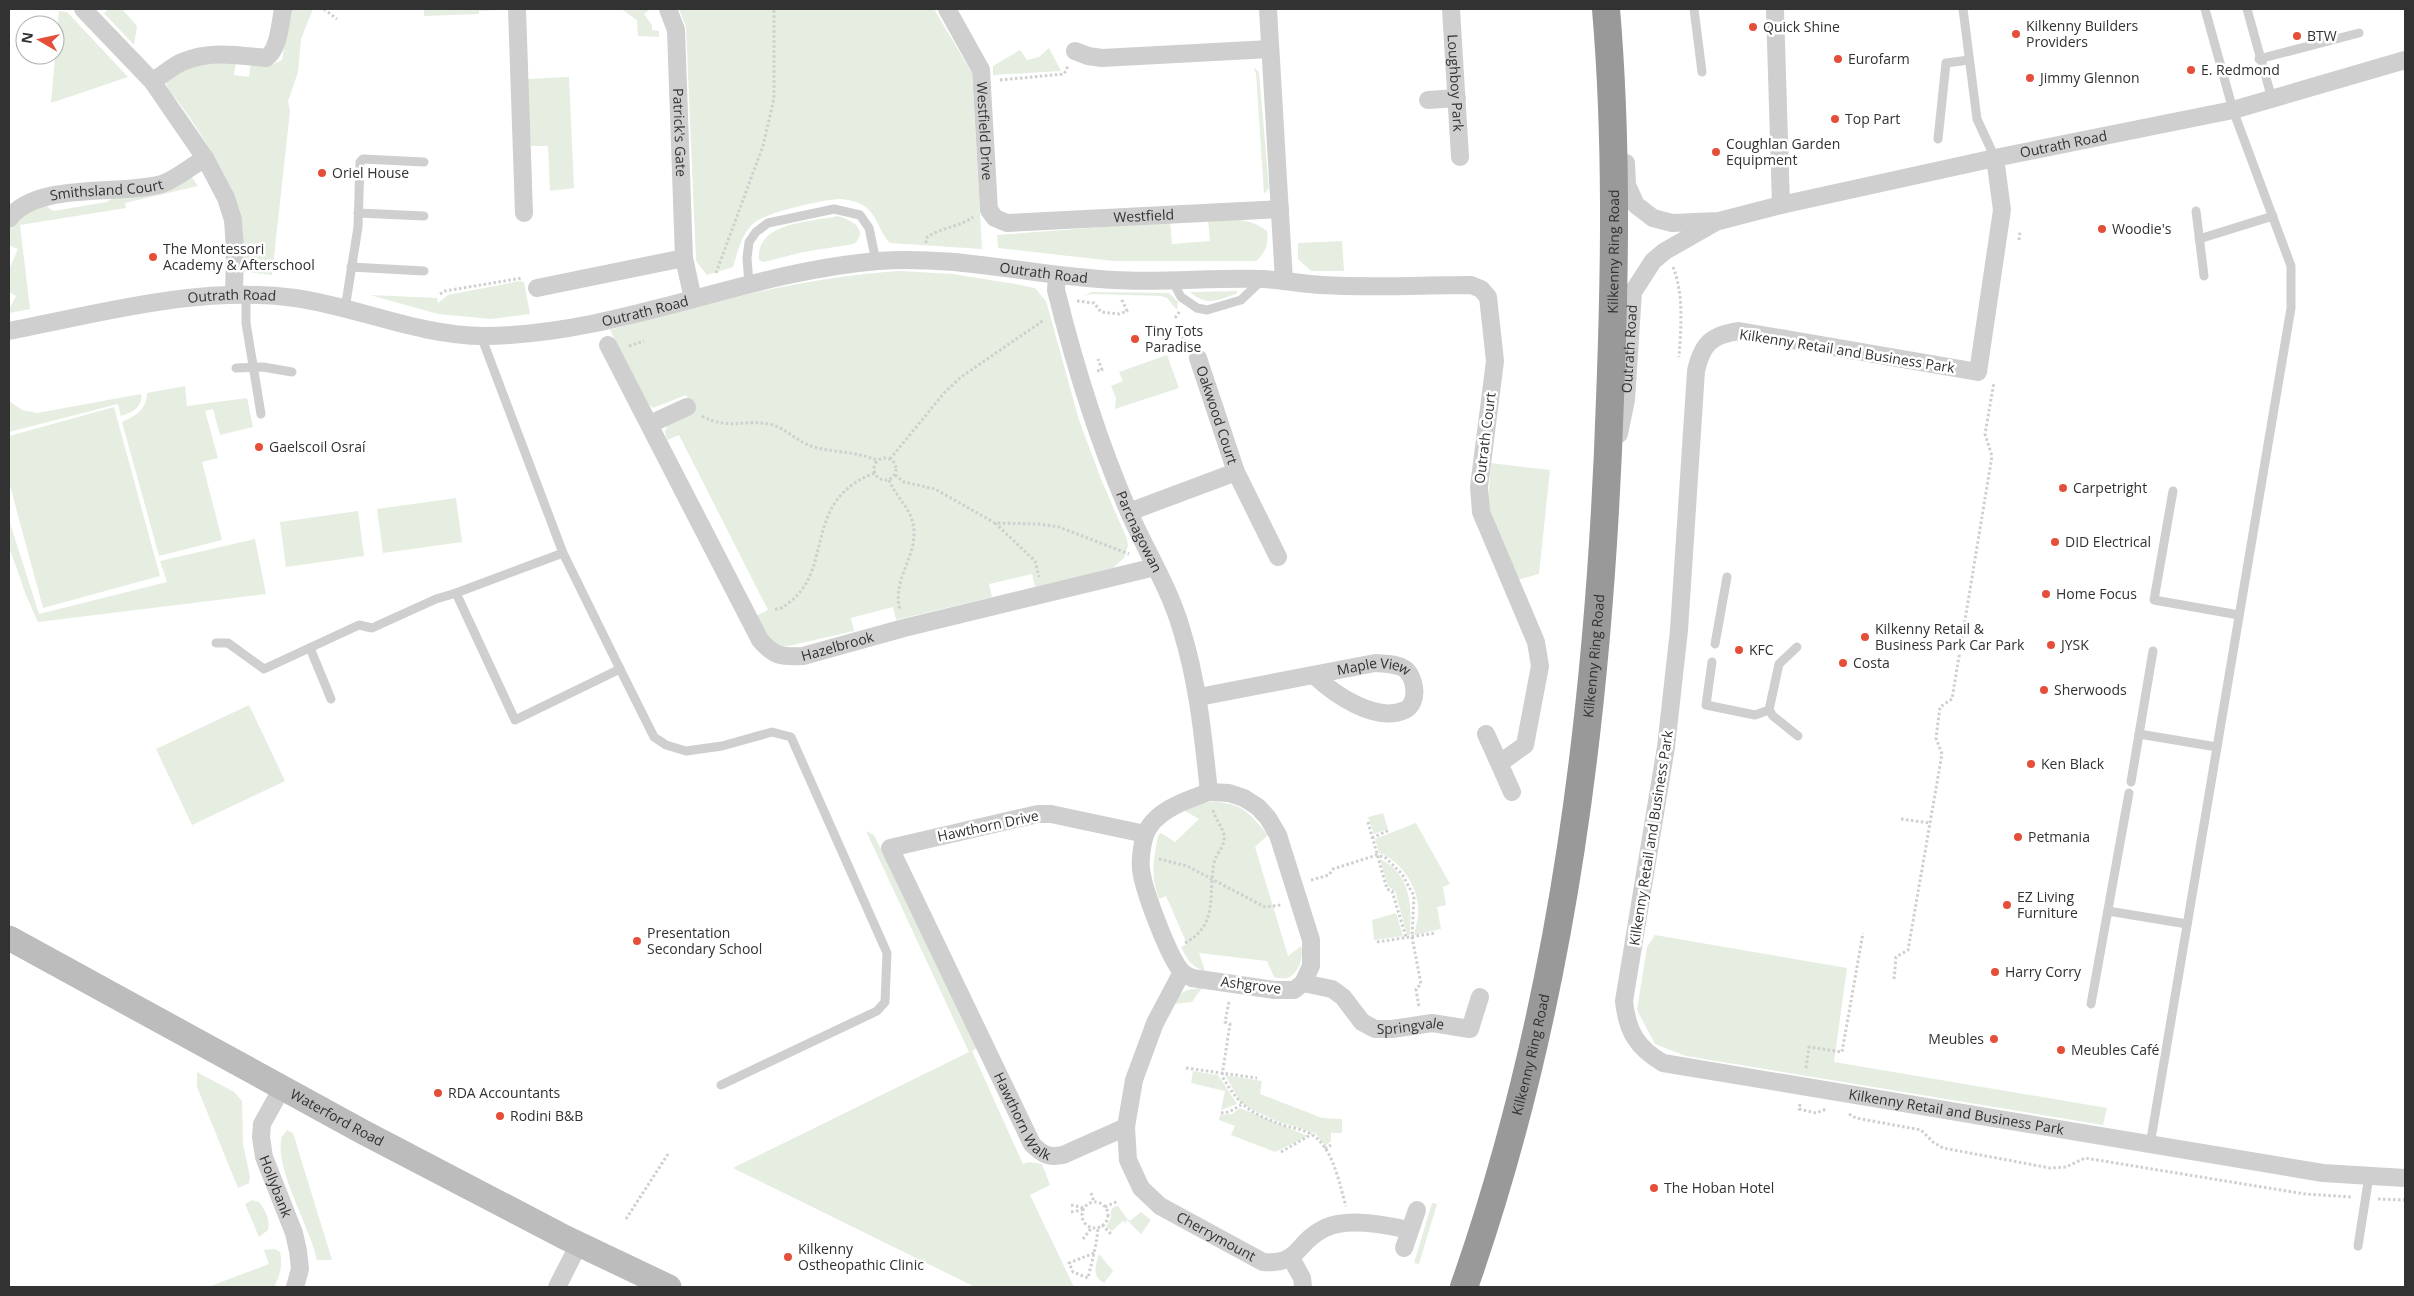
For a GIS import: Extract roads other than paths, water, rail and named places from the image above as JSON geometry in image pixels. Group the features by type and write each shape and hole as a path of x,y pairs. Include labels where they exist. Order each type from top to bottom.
{"highway":[{"name":"Kilkenny Ring Road","path":"1464,1287 1491,1211 1536,1033 1573,844 1596,641 1607,488 1613,319 1614,185 1607,17"}],"main road":[{"name":"Waterford Road","path":"9,938 282,1088 579,1244 669,1287"}],"street":[{"path":"84,9 152,81 205,158 226,198 233,220 240,294"},
{"path":"152,81 180,63 201,56 218,53 269,57 274,50 283,9"},
{"path":"517,9 524,213"},
{"name":"Patrick's Gate","path":"668,9 676,30 684,258 693,299"},
{"name":"Westfield Drive","path":"947,9 981,70 989,210 995,218 1007,223"},
{"path":"1268,9 1284,281"},
{"name":"Loughboy Park","path":"1451,9 1460,156"},
{"path":"1776,9 1781,205"},
{"name":"Outrath Road","path":"1607,17 1622,91 1627,185 1636,205 1653,218 1672,222 1719,221 1781,205 1994,158 2233,110 2405,60"},
{"path":"1076,51 1088,56 1102,58 1270,49"},
{"path":"1428,100 1456,98"},
{"name":"Smithsland Court","path":"9,219 13,213 30,202 50,196 164,183 205,158"},
{"name":"Kilkenny Retail and Business Park","path":"1994,158 2002,210 1978,372 1739,331 1722,333 1708,342 1699,355 1696,371 1680,622 1666,747 1624,1001 1626,1017 1633,1036 1646,1053 1663,1063 2323,1173 2405,1178"},
{"name":"Westfield","path":"1007,223 1280,209"},
{"name":"Outrath Road","path":"1607,488 1626,400 1633,292 1653,261 1666,251 1719,221"},
{"path":"537,288 684,258"},
{"name":"Outrath Road","path":"9,331 190,297 240,294 295,298 345,308 428,330 481,336 537,333 598,323 715,292 816,269 876,261 926,260 1115,280 1263,279 1284,281"},
{"name":"Parcnagowan","path":"1057,274 1056,290 1082,388 1097,435 1129,512 1181,626 1199,697 1209,792"},
{"name":"Outrath Court","path":"1284,281 1324,285 1471,285 1481,289 1488,297 1494,361 1479,486 1481,512 1536,642 1540,666 1525,745 1500,763"},
{"name":"Hazelbrook","path":"608,345 760,640 772,653 786,657 803,656 904,628 1155,567"},
{"name":"Oakwood Court","path":"1198,358 1236,472 1278,557"},
{"path":"650,424 692,413"},
{"name":"Oakwood Court","path":"1129,512 1236,472"},
{"name":"Maple View","path":"1199,697 1375,663 1392,664 1405,670 1410,676 1415,693 1412,703 1406,709 1394,712 1376,712 1356,704 1325,686 1315,676"},
{"path":"1486,734 1512,792"},
{"path":"1126,1127 1137,1072 1155,1024 1182,972 1144,887 1141,868 1145,834 1157,819 1176,804 1209,792 1229,793 1244,798 1258,807 1268,818 1278,835 1311,940 1311,966 1303,983"},
{"name":"Hawthorn Drive","path":"890,848 1038,814 1051,814 1145,834"},
{"name":"Hawthorn Walk","path":"890,848 1032,1144 1042,1154 1054,1157 1126,1127"},
{"name":"Ashgrove","path":"1182,972 1192,978 1274,990 1294,990 1303,983"},
{"name":"Springvale","path":"1303,983 1332,989 1343,997 1362,1022 1375,1029 1432,1024 1470,1029 1480,997"},
{"name":"Hollybank","path":"282,1088 262,1124 261,1136 264,1157 294,1233 300,1269 295,1287"},
{"name":"Cherrymount","path":"1126,1127 1128,1160 1141,1188 1160,1206 1263,1262 1278,1263 1291,1258"},
{"path":"1404,1248 1417,1210"},
{"path":"1303,1287 1302,1278 1291,1258 1310,1237 1327,1227 1350,1224 1410,1230"},
{"path":"557,1287 579,1244"}],"lane":[{"path":"1694,9 1702,72"},
{"path":"1963,9 1977,119 1994,158"},
{"path":"2150,1145 2290,308 2291,266 2233,110 2205,9"},
{"path":"2248,9 2259,59 2272,99"},
{"path":"2259,59 2359,33"},
{"path":"1938,139 1946,63 1969,60"},
{"path":"345,308 358,212 360,162 363,159 424,162"},
{"path":"749,284 747,258 749,242 756,232 768,223 834,209 860,215 869,228 876,261"},
{"path":"2196,211 2204,276"},
{"path":"358,212 424,216"},
{"path":"2199,239 2273,216"},
{"path":"352,267 424,271"},
{"path":"1172,280 1181,297 1198,308 1208,310 1241,300 1263,279"},
{"path":"240,294 261,414"},
{"path":"481,336 563,553 654,737 666,745 686,751 722,746 772,732 792,738 887,953 885,1002 877,1011 721,1085"},
{"path":"236,368 253,367 292,372"},
{"path":"2173,491 2154,600 2239,615"},
{"path":"216,643 228,643 264,669 359,625 372,628 436,599 563,553"},
{"path":"1715,644 1727,577"},
{"path":"456,593 516,720 620,669"},
{"path":"1797,647 1779,664 1769,710 1772,716 1798,736"},
{"path":"310,648 331,699"},
{"path":"2131,782 2153,651"},
{"path":"1712,662 1706,705 1755,715 1769,710"},
{"path":"2139,734 2217,747"},
{"path":"2091,1004 2129,793"},
{"path":"2108,911 2187,924"},
{"path":"2358,1246 2369,1176"}],"place":[{"name":"Quick Shine","path":"1753,27"},
{"name":"Kilkenny Builders Providers","path":"2016,34"},
{"name":"BTW","path":"2297,36"},
{"name":"Eurofarm","path":"1838,59"},
{"name":"E. Redmond","path":"2191,70"},
{"name":"Jimmy Glennon","path":"2030,78"},
{"name":"Top Part","path":"1835,119"},
{"name":"Coughlan Garden Equipment","path":"1716,152"},
{"name":"Oriel House","path":"322,173"},
{"name":"Woodie's","path":"2102,229"},
{"name":"The Montessori Academy & Afterschool","path":"153,257"},
{"name":"Tiny Tots Paradise","path":"1135,339"},
{"name":"Gaelscoil Osraí","path":"259,447"},
{"name":"Carpetright","path":"2063,488"},
{"name":"DID Electrical","path":"2055,542"},
{"name":"Home Focus","path":"2046,594"},
{"name":"Kilkenny Retail & Business Park Car Park","path":"1865,637"},
{"name":"JYSK","path":"2051,645"},
{"name":"KFC","path":"1739,650"},
{"name":"Costa","path":"1843,663"},
{"name":"Sherwoods","path":"2044,690"},
{"name":"Ken Black","path":"2031,764"},
{"name":"Petmania","path":"2018,837"},
{"name":"EZ Living Furniture","path":"2007,905"},
{"name":"Presentation Secondary School","path":"637,941"},
{"name":"Harry Corry","path":"1995,972"},
{"name":"Meubles","path":"1994,1039"},
{"name":"Meubles Café","path":"2061,1050"},
{"name":"RDA Accountants","path":"438,1093"},
{"name":"Rodini B&B","path":"500,1116"},
{"name":"The Hoban Hotel","path":"1654,1188"},
{"name":"Kilkenny Ostheopathic Clinic","path":"788,1257"}]}
